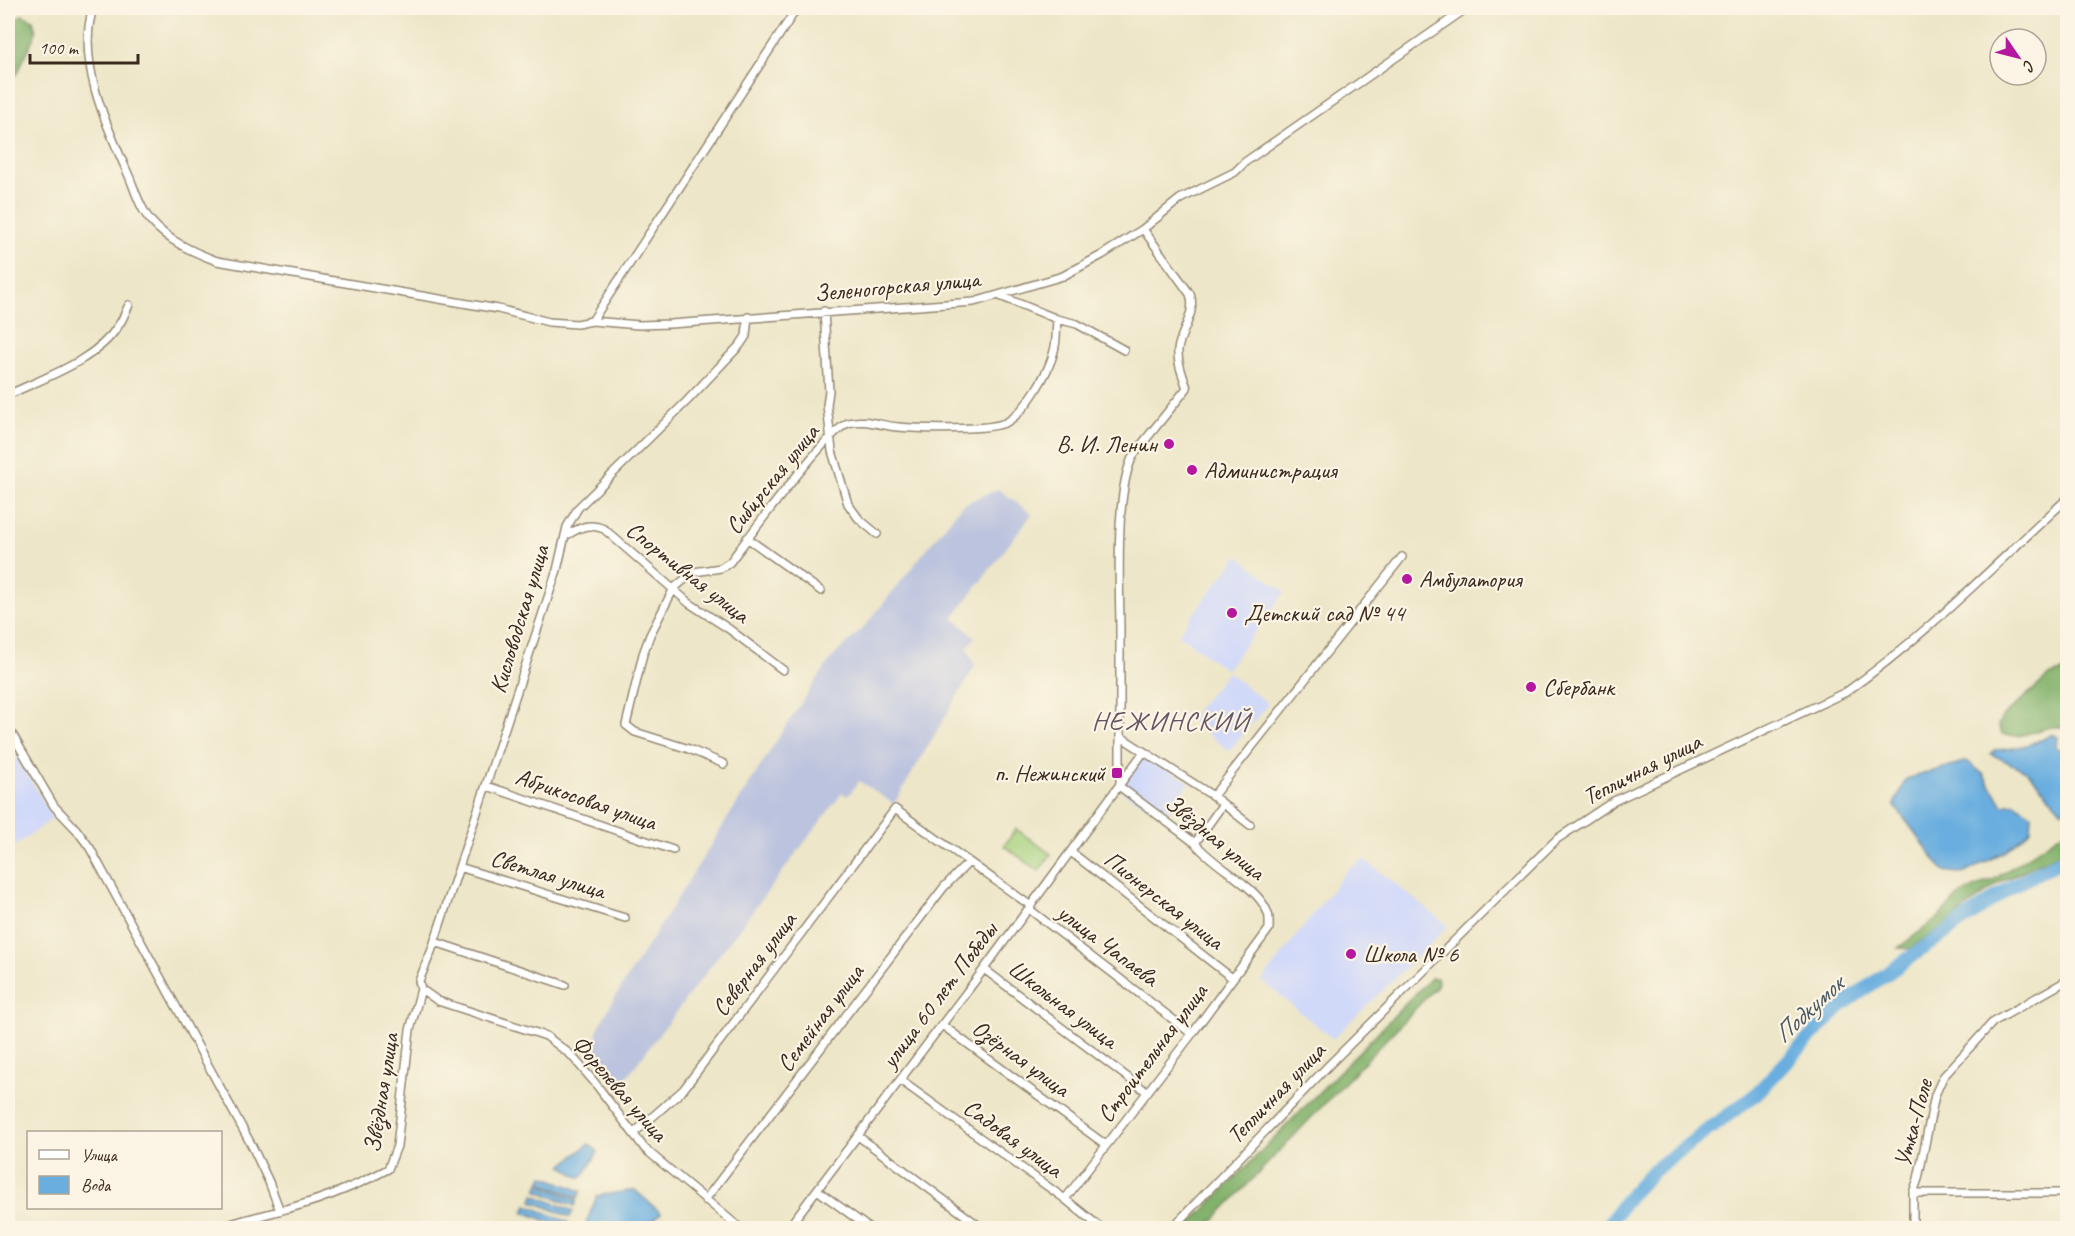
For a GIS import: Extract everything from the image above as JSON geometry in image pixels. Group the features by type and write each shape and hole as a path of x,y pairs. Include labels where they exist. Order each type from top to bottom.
{"street":[{"name":"Зеленогорская улица","path":"93,8 89,39 91,72 101,109 149,219 165,235 181,246 217,261 498,309 549,322 577,324 592,321 639,325 974,302 1063,276 1143,230 1180,199 1235,172 1245,162 1467,8"},
{"path":"592,321 797,8"},
{"path":"1119,785 1121,737 1119,557 1126,479 1129,462 1134,454 1186,388 1178,352 1187,326 1192,300 1190,294 1143,230"},
{"path":"1000,296 1057,319 1077,324 1124,350"},
{"path":"8,395 87,357 118,327 129,305"},
{"path":"824,311 829,391 827,405 836,467 849,504 859,519 877,534"},
{"name":"Кисловодская улица","path":"421,989 419,981 421,974 435,942 487,786 557,570 571,518 578,508 687,401 740,345 746,336 748,317"},
{"name":"Сибирская улица","path":"724,764 689,749 635,732 626,725 643,654 674,588 694,572 721,568 730,562 830,437 839,428 849,423 860,421 897,427 990,427 1006,422 1020,412 1032,396 1051,362 1055,349 1057,319"},
{"name":"Тепличная улица","path":"1172,1228 1329,1065 1557,839 1614,801 1846,692 1876,671 1959,601 2067,498"},
{"name":"Спортивная улица","path":"565,536 581,527 593,525 604,530 689,603 729,629 783,670"},
{"path":"747,538 821,591"},
{"path":"1213,796 1401,557"},
{"path":"8,727 54,806 90,848 252,1146 280,1211"},
{"path":"1121,737 1213,796 1250,825"},
{"name":"улица 60 лет Победы","path":"788,1228 984,969 1143,753"},
{"name":"Звёздная улица","path":"1119,785 1195,843 1204,854 1259,897 1268,912 1269,929"},
{"name":"Абрикосовая улица","path":"487,786 672,850"},
{"path":"1195,843 1223,804"},
{"name":"улица Чапаева","path":"895,809 1030,907 1192,1034"},
{"name":"Северная улица","path":"634,1133 683,1090 895,809"},
{"name":"Пионерская улица","path":"1071,852 1232,978"},
{"name":"Семейная улица","path":"705,1200 944,887 969,862"},
{"name":"Светлая улица","path":"459,867 625,918"},
{"name":"Строительная улица","path":"1065,1199 1192,1034 1269,929"},
{"path":"435,942 566,985"},
{"name":"Школьная улица","path":"984,969 1147,1092"},
{"name":"Утка-Поле","path":"1913,1228 1913,1194 1935,1095 1943,1077 1993,1022 2067,980"},
{"name":"Звёздная улица","path":"220,1228 280,1211 363,1182 388,1169 397,1146 410,1030 421,989"},
{"name":"Форелевая улица","path":"421,989 438,1001 546,1036 571,1055 645,1149 740,1228"},
{"name":"Озёрная улица","path":"942,1025 1106,1145"},
{"name":"Садовая улица","path":"900,1080 1065,1199 1101,1228"},
{"path":"858,1136 982,1228"},
{"path":"817,1190 868,1228"},
{"path":"1913,1194 2067,1193"}],"shaded area":[{"path":"998,489 1032,514 953,618 975,637 967,648 975,666 894,804 859,781 848,796 842,793 620,1086 594,1053 597,1031 612,1002 787,724 831,659 866,625 962,505"},
{"name":"Детский сад № 44","path":"1238,556 1285,592 1226,670 1178,634"},
{"path":"1228,672 1268,704 1229,751 1189,719"},
{"path":"8,741 53,818 8,851"},
{"path":"1143,753 1190,782 1166,815 1125,794 1120,784"},
{"name":"Школа № 6","path":"1364,859 1448,926 1333,1039 1262,981 1347,870"}],"green space":[{"path":"8,11 13,18 17,19 22,15 33,20 36,32 17,74 8,80"},
{"path":"2067,670 2067,727 2052,727 2015,736 2002,734 1998,725 2002,717 2049,676"},
{"path":"1016,829 1051,854 1039,871 1004,846"},
{"path":"2067,830 2067,850 2000,882 1951,921 1910,949 1898,948 1938,918 1958,896 1993,880"},
{"path":"1431,978 1437,978 1436,987 1206,1228 1186,1228"}],"water":[{"path":"2053,734 2058,737 2056,746 2059,750 2067,746 2067,810 2062,811 2028,772 1991,754 1994,750 2024,746"},
{"path":"1967,761 1983,774 2003,805 2015,803 2032,815 2031,830 2002,853 1963,874 1944,871 1894,805 1906,779"},
{"path":"589,1144 598,1152 580,1178 562,1166"},
{"path":"543,1176 581,1191 578,1198 540,1182"},
{"path":"539,1184 577,1200 575,1206 536,1190"},
{"path":"635,1190 661,1213 645,1228 584,1228 597,1196"},
{"path":"534,1195 573,1211 570,1217 532,1201"},
{"path":"527,1205 568,1222 565,1228 524,1212"}],"waterway":[{"name":"Подкумок","path":"1610,1228 1609,1224 1628,1197 1654,1170 1755,1095 1839,1007 2011,887 2068,857"}],"place":[{"name":"В. И. Ленин","path":"1169,444"},
{"name":"Администрация","path":"1192,470"},
{"name":"Амбулатория","path":"1407,579"},
{"name":"Детский сад № 44","path":"1232,613"},
{"name":"Сбербанк","path":"1531,687"},
{"name":"п. Нежинский","path":"1117,773"},
{"name":"Школа № 6","path":"1351,954"}],"district":[{"name":"НЕЖИНСКИЙ","path":"1171,721"}]}
